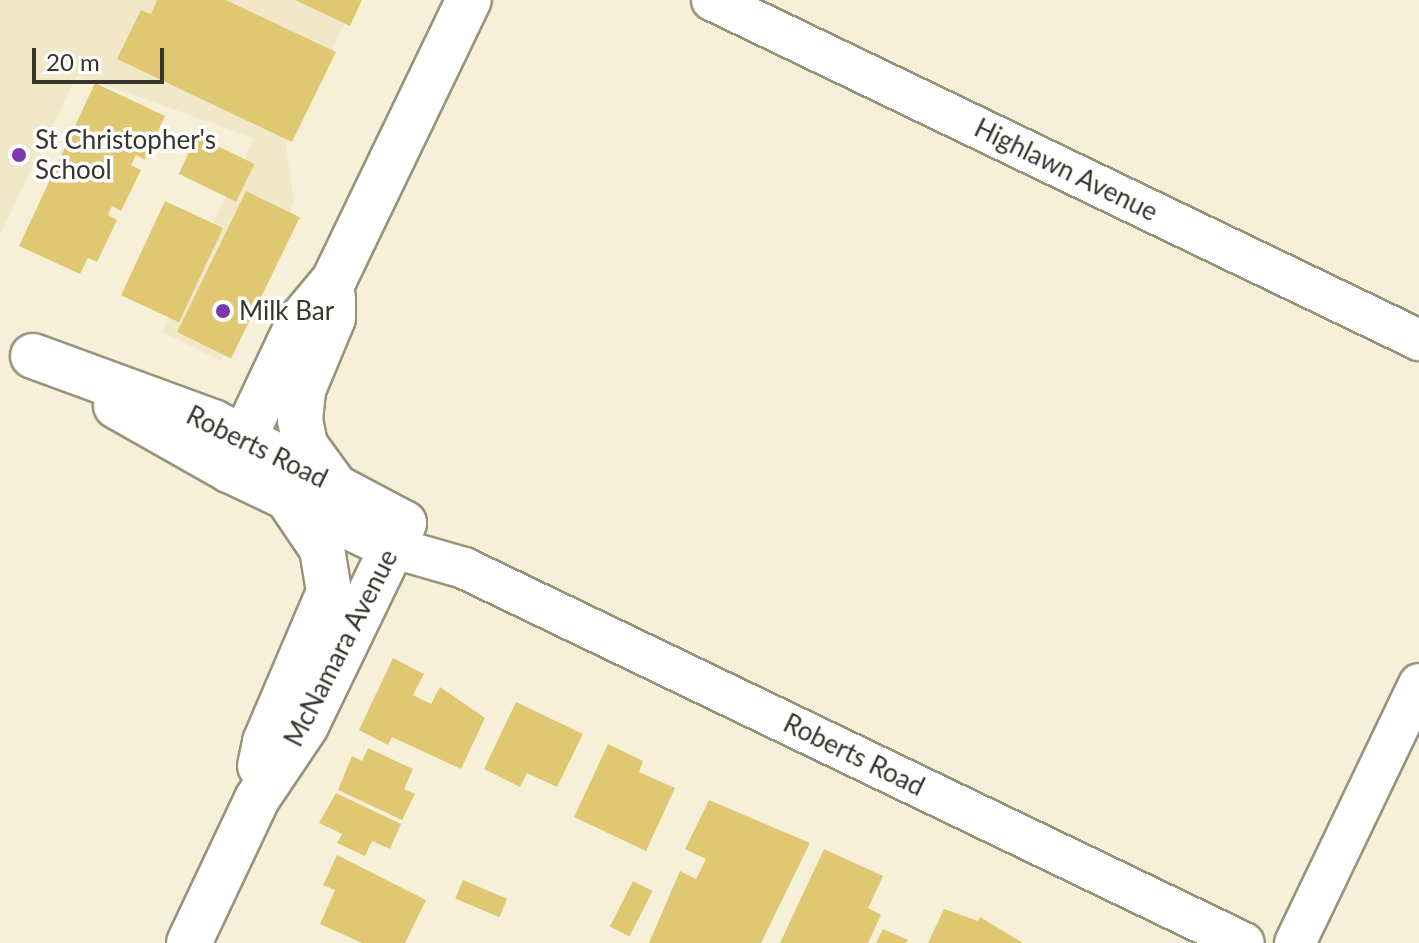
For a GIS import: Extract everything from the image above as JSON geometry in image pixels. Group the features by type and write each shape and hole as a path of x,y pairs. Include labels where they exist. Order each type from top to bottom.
{"street":[{"path":"236,454 299,322 334,280 469,0"},
{"name":"Highlawn Avenue","path":"712,0 1419,340"},
{"path":"334,280 333,318 303,390 300,420 305,445 334,484"},
{"name":"Roberts Road","path":"17,348 236,454 334,484 398,535"},
{"name":"Roberts Road","path":"236,454 287,499 398,535 1244,943"},
{"name":"McNamara Avenue","path":"251,812 265,742 329,592 322,549 287,499"},
{"name":"McNamara Avenue","path":"189,943 251,812 306,726 398,535"},
{"path":"1295,943 1419,684"}],"shaded area":[{"path":"0,0 356,0 286,145 294,202 221,361 162,332 254,138 77,75 0,235"}],"building":[{"path":"157,0 226,0 336,52 292,142 117,59 141,10 151,14"},
{"path":"295,0 362,0 350,26"},
{"path":"95,83 165,116 145,160 136,155 131,165 141,170 121,211 112,206 108,215 117,220 97,262 88,258 80,274 19,246"},
{"path":"197,136 255,164 236,202 179,174"},
{"path":"246,191 300,217 231,358 177,332"},
{"path":"165,201 223,228 179,322 121,295"},
{"path":"393,658 424,674 413,695 431,704 440,687 485,718 461,769 392,737 388,745 359,730"},
{"path":"516,702 583,734 557,787 527,773 520,787 484,769"},
{"path":"608,744 643,761 639,772 675,788 646,851 574,817"},
{"path":"368,748 413,769 404,789 415,794 402,820 338,790 352,756 362,761"},
{"path":"336,793 401,824 390,849 372,841 365,856 337,843 342,834 319,823"},
{"path":"709,800 810,843 761,943 649,943 680,871 696,879 706,859 685,849"},
{"path":"824,849 883,876 868,908 881,915 868,943 780,943"},
{"path":"337,855 426,900 405,943 362,943 320,924 335,890 323,885"},
{"path":"463,880 507,899 499,917 455,898"},
{"path":"633,881 653,891 629,936 610,926"},
{"path":"944,909 978,921 980,917 1023,943 928,943"},
{"path":"883,929 908,940 906,943 876,943"}],"place":[{"name":"St Christopher's School","path":"19,155"},
{"name":"Milk Bar","path":"223,311"}]}
